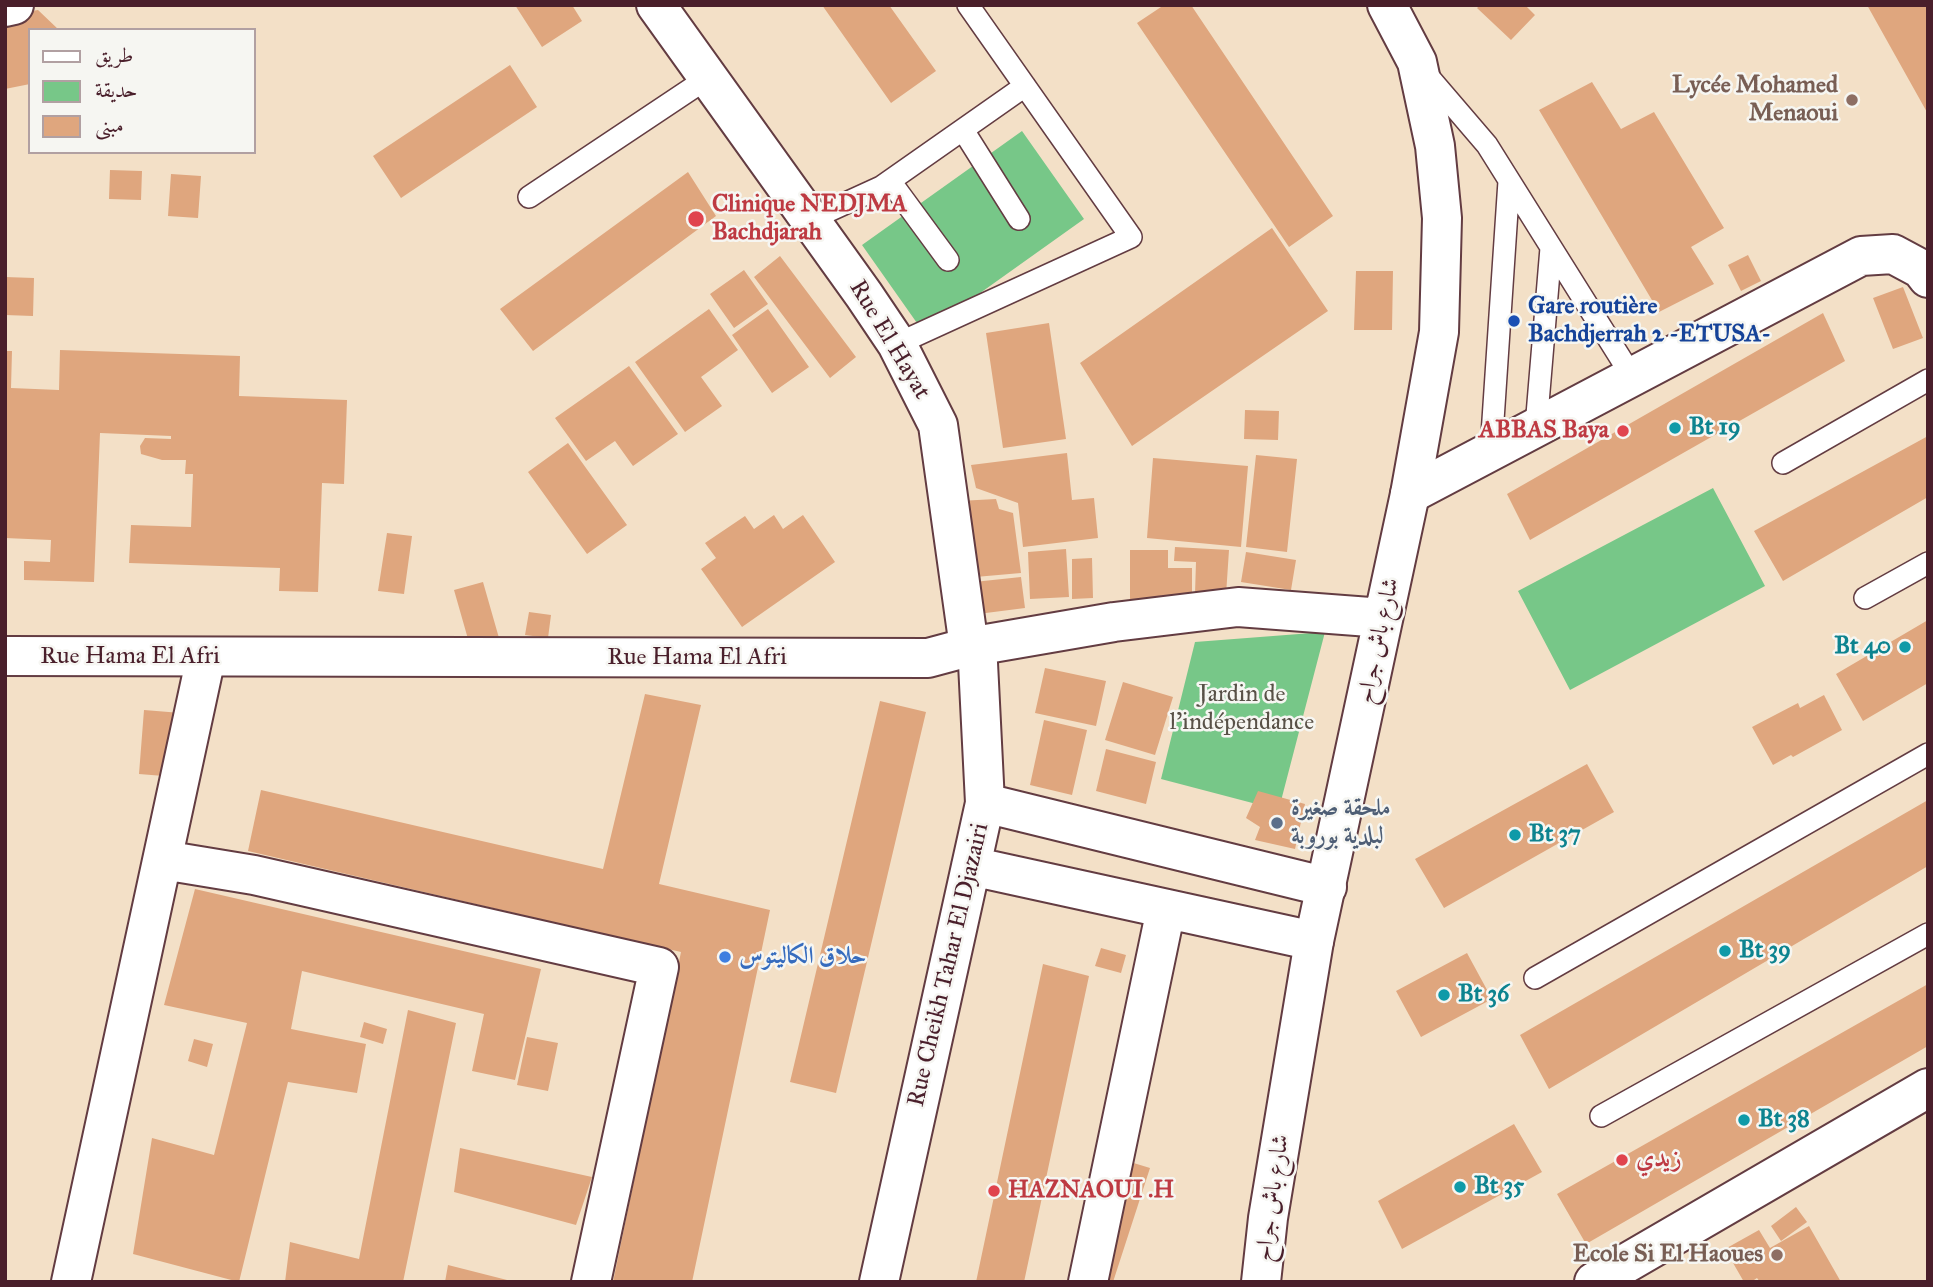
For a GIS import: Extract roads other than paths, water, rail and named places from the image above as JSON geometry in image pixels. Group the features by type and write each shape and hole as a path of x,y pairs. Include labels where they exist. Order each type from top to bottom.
{"street":[{"path":"5,7 14,5"},
{"name":"Rue El Hayat","path":"656,5 811,219 897,344 938,425 969,647"},
{"name":"شارع باش جراح","path":"1261,1282 1268,1218 1314,941 1410,494 1438,332 1442,218 1435,146 1417,62 1387,5"},
{"path":"1410,494 1861,256 1893,254 1921,270 1928,278"},
{"name":"Rue Hama El Afri","path":"5,656 928,659 969,647 1114,622 1238,607 1383,618"},
{"name":"Rue Cheikh Tahar El Djazairi","path":"879,1282 985,803 978,663 969,647"},
{"path":"71,1282 206,657"},
{"path":"985,803 1327,887"},
{"path":"163,860 254,875 659,967 591,1282"},
{"path":"971,866 1314,941"},
{"path":"1088,1282 1166,909"},
{"path":"1594,1282 1928,1088"}],"lane":[{"path":"897,344 1131,237 968,5"},
{"path":"1417,62 1487,145 1633,378"},
{"path":"529,197 709,77"},
{"path":"811,219 881,187 1025,86"},
{"path":"963,130 1020,219"},
{"path":"890,181 948,260"},
{"path":"1491,450 1509,181"},
{"path":"1536,427 1551,248"},
{"path":"1783,463 1928,380"},
{"path":"1865,598 1928,563"},
{"path":"1535,978 1928,754"},
{"path":"1601,1116 1928,934"}],"place":[{"name":"Lycée Mohamed Menaoui","path":"1852,100"},
{"name":"Clinique NEDJMA Bachdjarah","path":"696,219"},
{"name":"Gare routière Bachdjerrah 2 -ETUSA-","path":"1514,321"},
{"name":"Bt 19","path":"1675,428"},
{"name":"ABBAS Baya","path":"1623,431"},
{"name":"Bt 40","path":"1905,647"},
{"name":"ملحقة صغيرة لبلدية بوروبة","path":"1277,823"},
{"name":"Bt 37","path":"1515,835"},
{"name":"Bt 39","path":"1725,951"},
{"name":"حلاق الكاليتوس","path":"725,957"},
{"name":"Bt 36","path":"1444,995"},
{"name":"Bt 38","path":"1744,1120"},
{"name":"زيدي","path":"1622,1160"},
{"name":"Bt 35","path":"1460,1187"},
{"name":"HAZNAOUI .H","path":"994,1191"},
{"name":"Ecole Si El Haoues","path":"1777,1255"}],"park label":[{"name":"Jardin de l'indépendance","path":"1242,709"}]}
